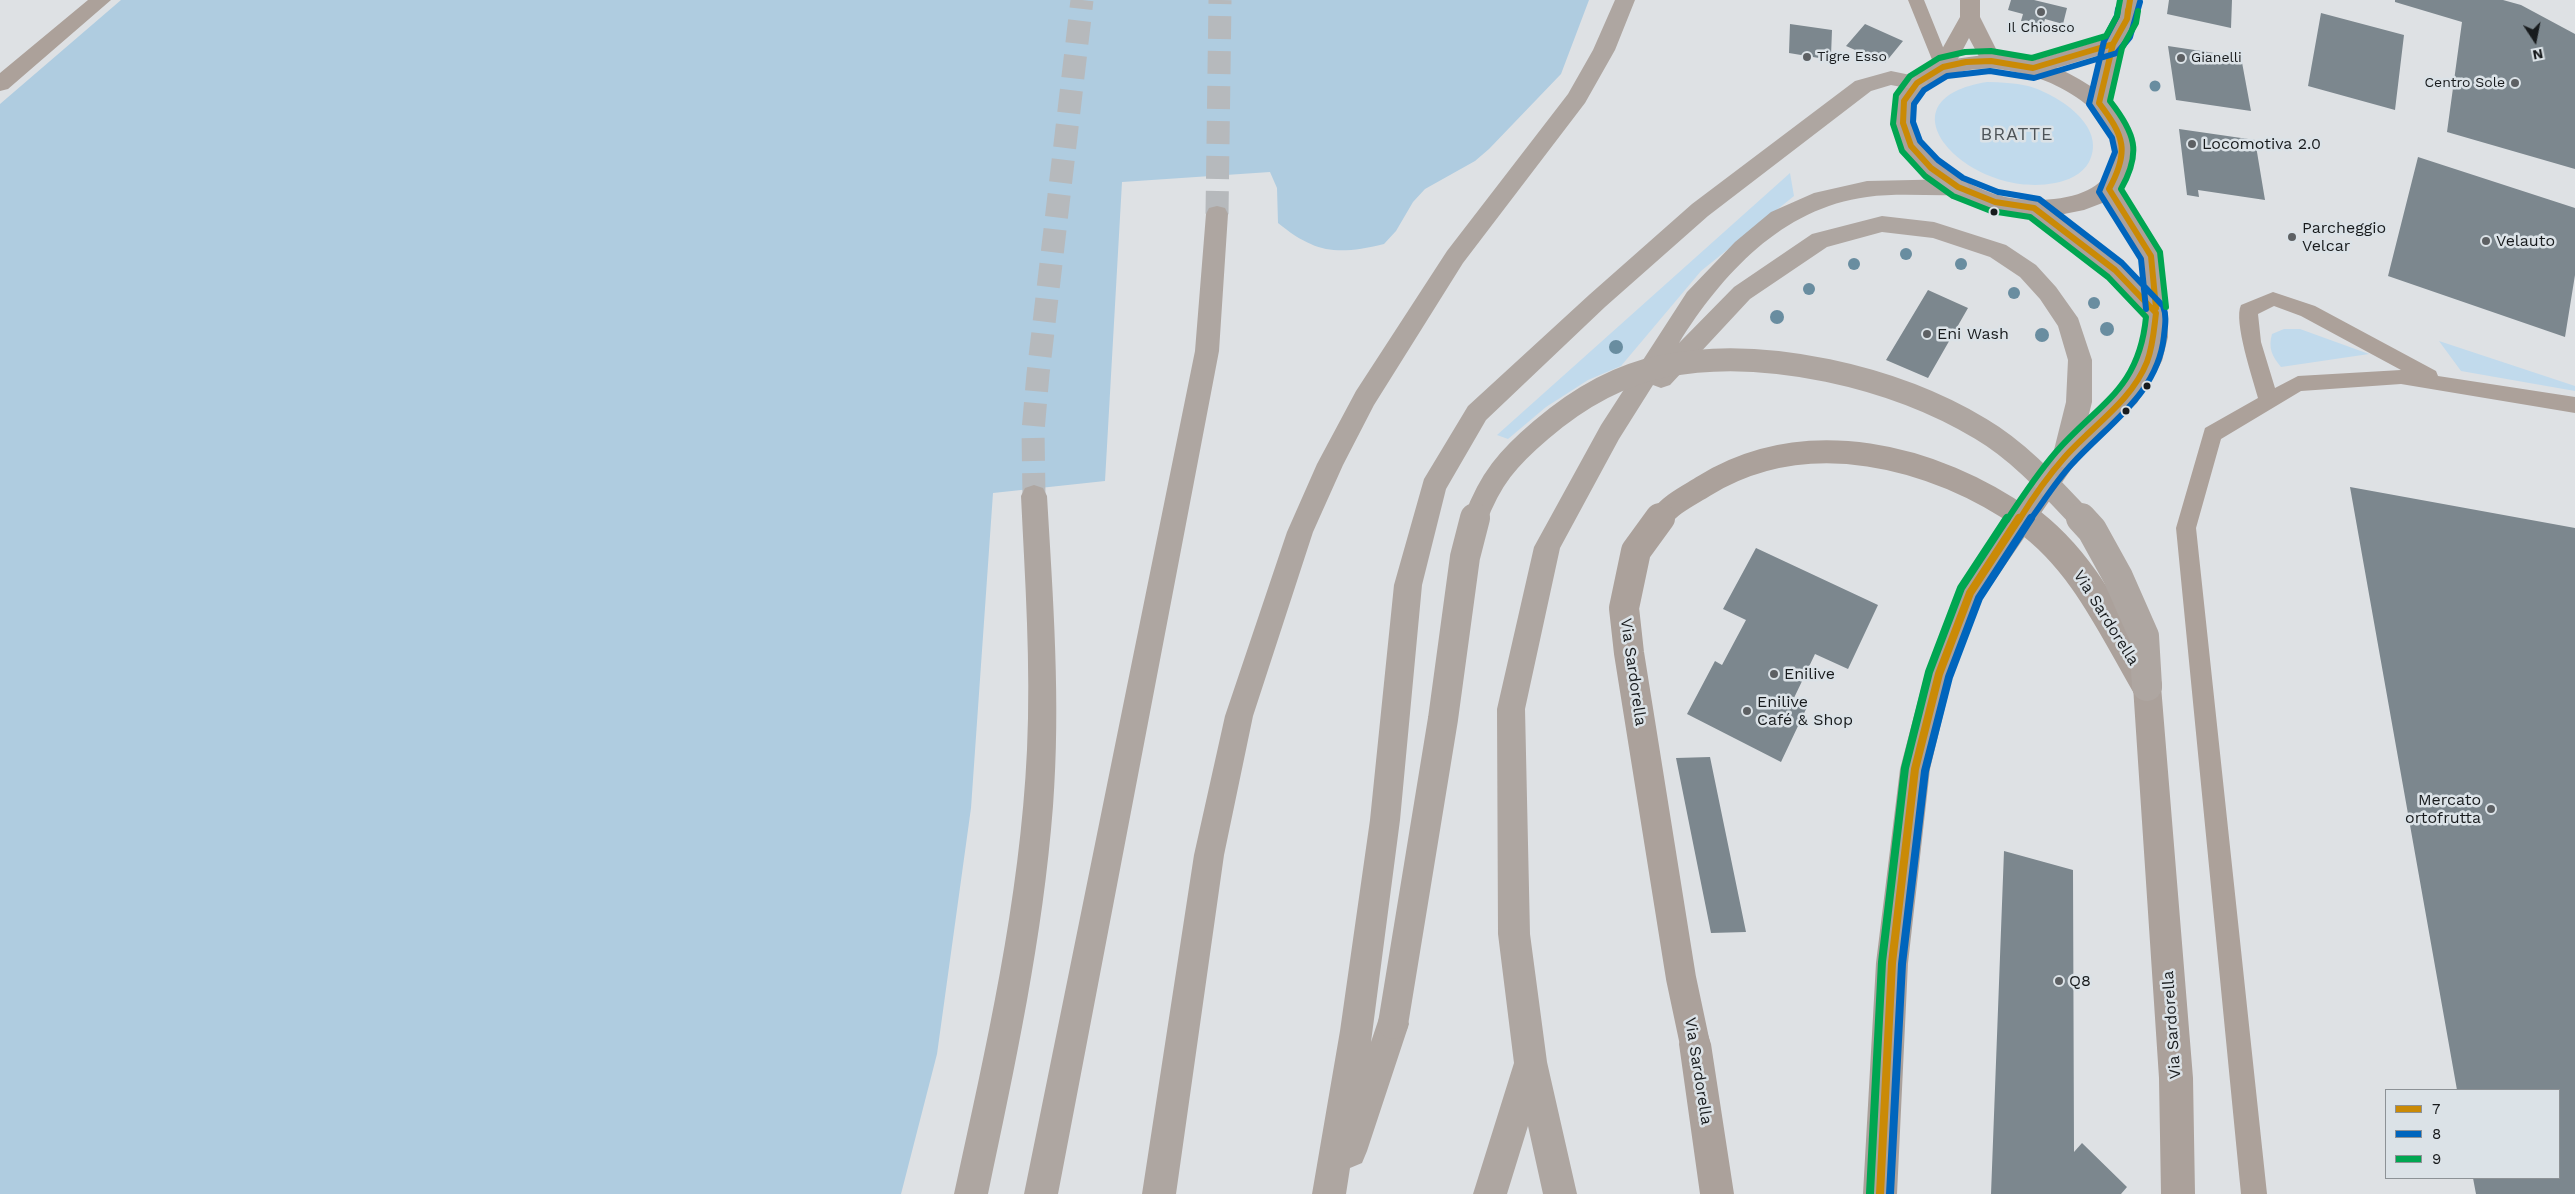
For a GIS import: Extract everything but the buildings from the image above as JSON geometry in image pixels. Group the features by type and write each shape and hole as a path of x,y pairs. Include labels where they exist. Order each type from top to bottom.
{"highway":[{"path":"1159,1194 1209,854 1240,716 1300,532 1330,464 1365,398 1454,257 1577,98 1604,50 1625,0"},
{"path":"1330,1194 1356,1030 1385,820 1394,708 1408,585 1433,487 1478,413 1597,300 1700,210 1863,86 1891,78 1917,83"},
{"path":"1560,1194 1530,1062 1514,934 1512,709 1547,547 1610,432 1695,298 1743,248 1779,218 1814,201 1867,189 1958,187"},
{"path":"1041,1194 1207,351 1217,214"},
{"path":"1610,432 1742,294 1820,240 1882,224 1934,230 1998,251 2028,270 2048,293 2069,324 2080,360 2079,402 2064,458"},
{"path":"1335,1194 1393,1024 1443,719 1465,557 1471,530 1485,493 1512,455 1549,422 1584,397 1620,380 1664,366 1716,361 1771,362 1846,374 1911,394 1982,429 2033,468 2092,530 2118,576 2144,636 2147,686"},
{"path":"971,1194 1026,920 1035,841 1042,749 1041,634 1034,496"},
{"path":"1490,1194 1530,1062"}],"main road":[{"path":"2099,103 2113,44 2127,19 2130,0"},
{"path":"2033,68 2113,44"},
{"path":"1991,61 2033,68 2073,85 2099,103 2117,125 2125,148 2122,170 2109,188 2090,200 2072,205 2034,208 1995,202 1958,187 1931,168 1911,146 1903,123 1904,101 1917,83 1943,67 1966,62 1991,61"},
{"path":"1880,1194 1892,963 1915,769 1939,674 1970,593 2064,458 2128,396 2150,361 2156,338 2156,313 2151,256 2109,188"},
{"path":"2034,208 2115,270 2156,313"},
{"name":"Via Sardorella","path":"1717,1194 1695,1044 1678,958 1629,653 1624,608 1636,551 1666,510 1724,474 1795,452 1862,453 1927,467 1998,500 2042,531 2083,575 2147,686 2176,1078 2178,1194"}],"street":[{"path":"0,84 101,0"},
{"path":"1943,67 1970,8"},
{"path":"1970,8 1991,61"}],"lane":[{"path":"1916,0 1943,67"},
{"path":"2269,401 2252,342 2248,310 2272,300 2308,311 2442,384"},
{"path":"2254,1194 2186,528 2212,434 2298,384 2401,377 2575,405"}],"shaded area":[{"path":"121,0 1589,0 1561,74 1489,149 1475,161 1425,189 1413,202 1396,231 1384,244 1368,248 1340,250 1316,246 1304,241 1278,223 1277,188 1270,172 1122,182 1105,481 993,493 971,808 937,1054 901,1194 0,1194 0,104"},
{"path":"1987,82 2018,84 2040,90 2065,104 2076,114 2086,124 2092,136 2093,149 2089,162 2083,170 2069,179 2060,182 2023,184 1992,177 1966,163 1946,146 1936,126 1938,108 1954,92"},
{"path":"1790,173 1794,196 1701,271 1621,366 1588,380 1546,407 1508,439 1497,435"},
{"path":"2284,329 2300,329 2369,354 2281,367 2273,355 2270,344 2272,334"},
{"path":"2439,341 2575,386 2575,391 2461,371"}],"tunnel":[{"path":"1034,496 1033,431 1038,374 1082,0"},
{"path":"1217,214 1220,0"}],"transit line":[{"name":"9","path":"1870,1193 1882,962 1905,768 1929,672 1961,588 2013,510 2056,452 2106,403 2130,375 2138,359 2144,339 2146,317 2108,277 2030,217 1991,211 1953,196 1925,176 1902,151 1893,124 1896,95 1910,76 1939,58 1965,52 1991,51 2032,58 2106,36 2117,16 2120,0"},
{"name":"7","path":"1880,1194 1892,963 1915,769 1939,674 1970,593 2021,516 2064,458 2127,396 2138,380 2147,362 2153,340 2156,313 2115,270 2034,208 1995,202 1958,187 1931,168 1911,146 1903,123 1904,101 1917,83 1943,67 1966,62 1991,61 2033,68 2113,44 2127,19 2130,0"},
{"name":"8","path":"1890,1194 1902,964 1925,771 1949,677 1979,598 2029,521 2071,465 2134,403 2147,386 2157,366 2163,342 2166,313 2163,306 2122,263 2039,199 1998,192 1963,178 1938,160 1920,141 1913,122 1914,104 1924,90 1947,76 1967,72 1990,71 2034,78 2117,53 2130,37 2140,2"},
{"name":"8","path":"2118,9 2117,16 2104,41 2089,104 2095,116 2112,138 2115,152 2112,163 2101,182 2099,192 2141,259 2146,309"},
{"name":"7","path":"2128,10 2127,19 2113,44 2099,103 2115,125 2123,144 2121,164 2117,176 2109,189 2151,256 2156,308"},
{"name":"9","path":"2138,11 2136,23 2122,48 2110,101 2126,123 2134,143 2132,164 2121,189 2160,252 2166,307"}],"place":[{"name":"Il Chiosco","path":"2041,12"},
{"name":"Tigre Esso","path":"1807,57"},
{"name":"Gianelli","path":"2181,58"},
{"name":"Centro Sole","path":"2515,83"},
{"name":"Locomotiva 2.0","path":"2192,144"},
{"name":"Parcheggio Velcar","path":"2292,237"},
{"name":"Velauto","path":"2486,241"},
{"name":"Eni Wash","path":"1927,334"},
{"name":"Enilive","path":"1774,674"},
{"name":"Enilive Café & Shop","path":"1747,711"},
{"name":"Mercato ortofrutta","path":"2491,809"},
{"name":"Q8","path":"2059,981"}],"district":[{"name":"BRATTE","path":"2017,135"}]}
